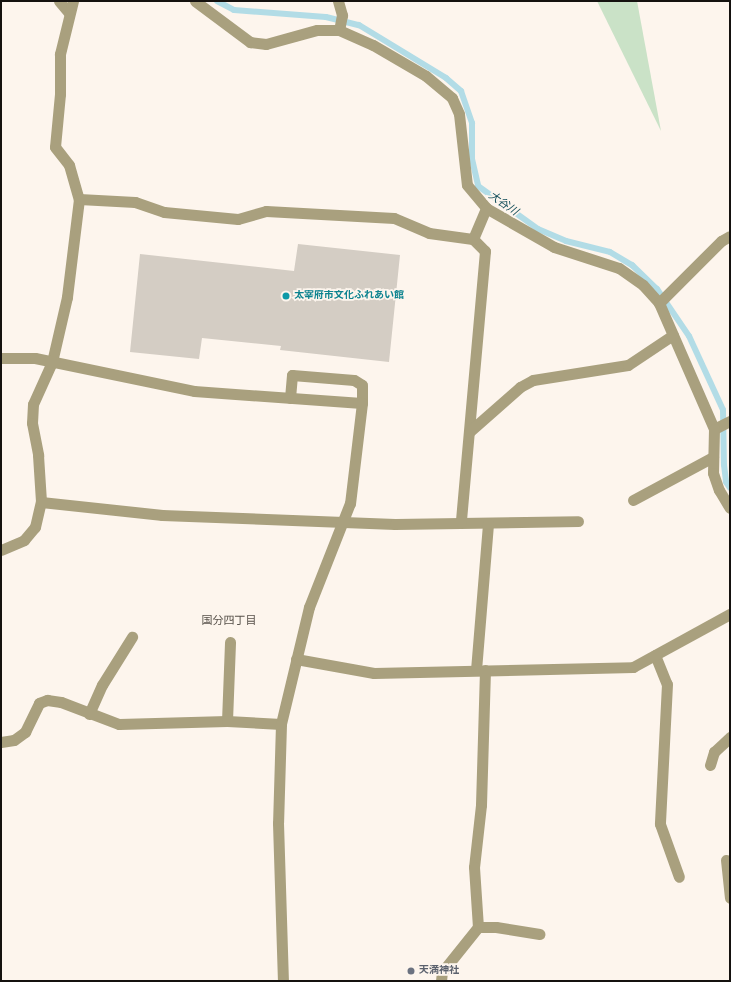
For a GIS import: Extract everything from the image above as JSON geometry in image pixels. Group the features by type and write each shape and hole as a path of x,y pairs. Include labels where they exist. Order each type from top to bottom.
{"street":[{"path":"59,1 69,14"},
{"path":"1,550 24,540 35,527 41,502 32,413 33,404 52,362 67,297 79,199 69,165 56,147 60,94 60,54 73,1"},
{"path":"195,1 250,42 266,44 317,30 339,30 373,45 426,76 452,98 459,114 467,185 486,208 554,247 619,268 643,285 660,303 714,429 713,473 719,490 730,508"},
{"path":"338,1 342,15 339,30"},
{"path":"79,199 135,202 164,212 238,219 266,211 394,218 429,233 473,239 485,251 461,522"},
{"path":"473,239 486,208"},
{"path":"660,303 721,241 730,236"},
{"path":"469,432 520,387 533,380 628,365 673,335"},
{"path":"1,358 35,358 194,391 362,403"},
{"path":"283,981 278,823 281,724 309,607 350,503 362,403 362,385 354,380 292,375 290,398"},
{"path":"714,429 730,421"},
{"path":"633,500 713,457"},
{"path":"41,502 162,515 344,520 395,524 578,521"},
{"path":"441,981 442,972 478,927 474,867 481,805 480,670 488,523"},
{"path":"296,660 374,674 633,667 730,614"},
{"path":"89,714 102,685 132,637"},
{"path":"227,721 230,642"},
{"path":"655,655 667,684 660,824 679,877"},
{"path":"1,742 14,740 26,732 39,703 47,700 61,702 89,714 119,724 227,721 281,724"},
{"path":"710,765 714,752 730,737"},
{"path":"726,860 730,898"},
{"path":"478,927 496,927 539,934"}],"green space":[{"path":"597,1 637,1 661,131"}],"building":[{"path":"298,244 400,255 389,362 280,350 281,346 202,338 199,359 130,352 140,254 294,271"}],"waterway":[{"name":"大谷川","path":"217,1 234,10 326,17 359,25 446,78 461,91 472,123 472,159 478,186 538,229 566,241 610,252 632,265 657,289 689,336 723,410 724,465 726,482 730,488"}],"place":[{"name":"太宰府市文化ふれあい館","path":"286,296"},
{"name":"天満神社","path":"411,971"}],"district":[{"name":"国分四丁目","path":"229,621"}]}
